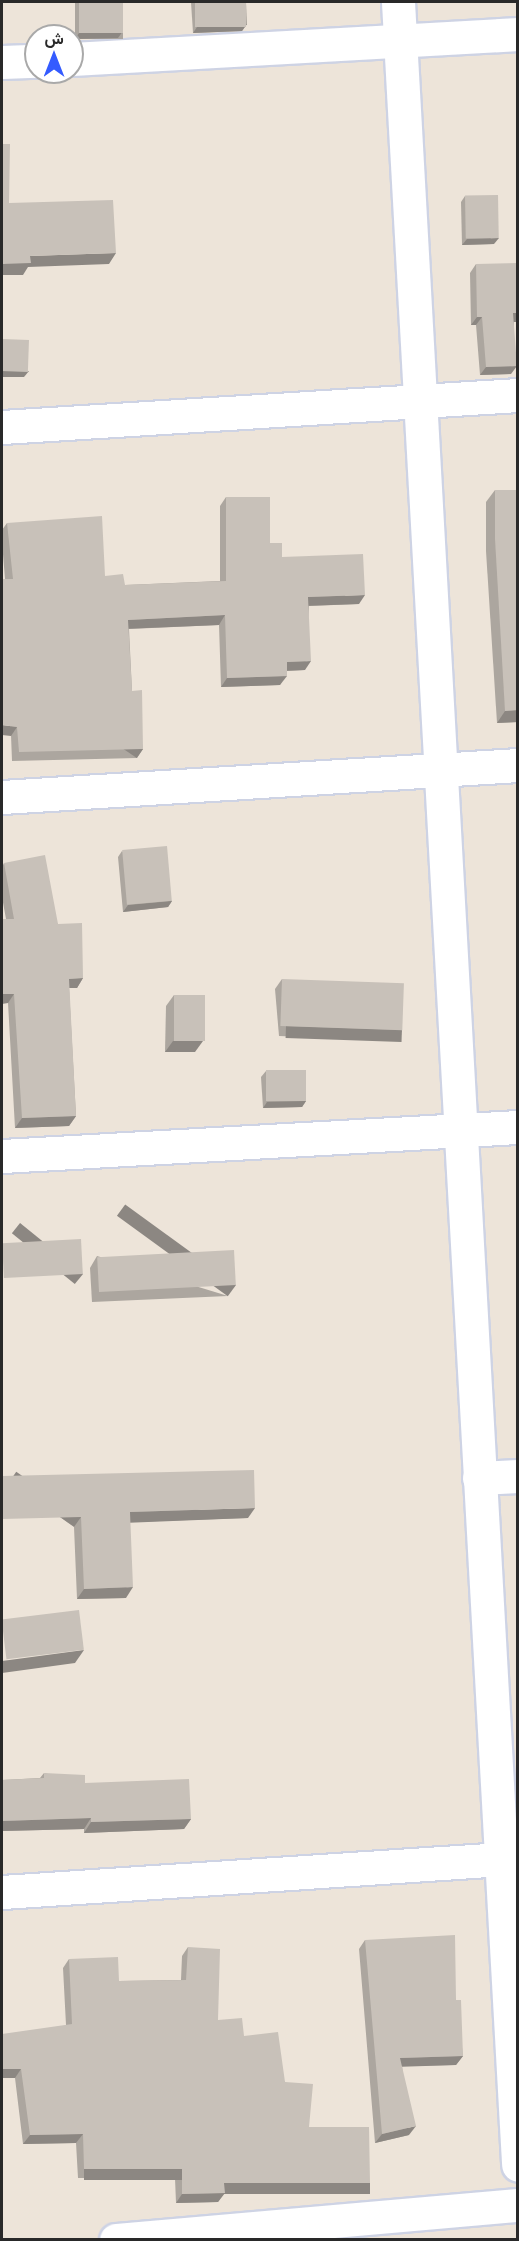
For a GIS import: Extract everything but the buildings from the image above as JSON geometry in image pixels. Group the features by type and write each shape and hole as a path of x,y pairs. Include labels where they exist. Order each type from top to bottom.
{"street":[{"path":"398,2 479,1478 509,1859 518,2165"},
{"path":"84,58 400,43 518,34"},
{"path":"2,62 24,61"},
{"path":"2,427 420,399 518,395"},
{"path":"2,797 518,765"},
{"path":"2,1156 518,1128"},
{"path":"479,1478 518,1476"},
{"path":"2,1892 509,1859"},
{"path":"116,2240 518,2205"}]}
